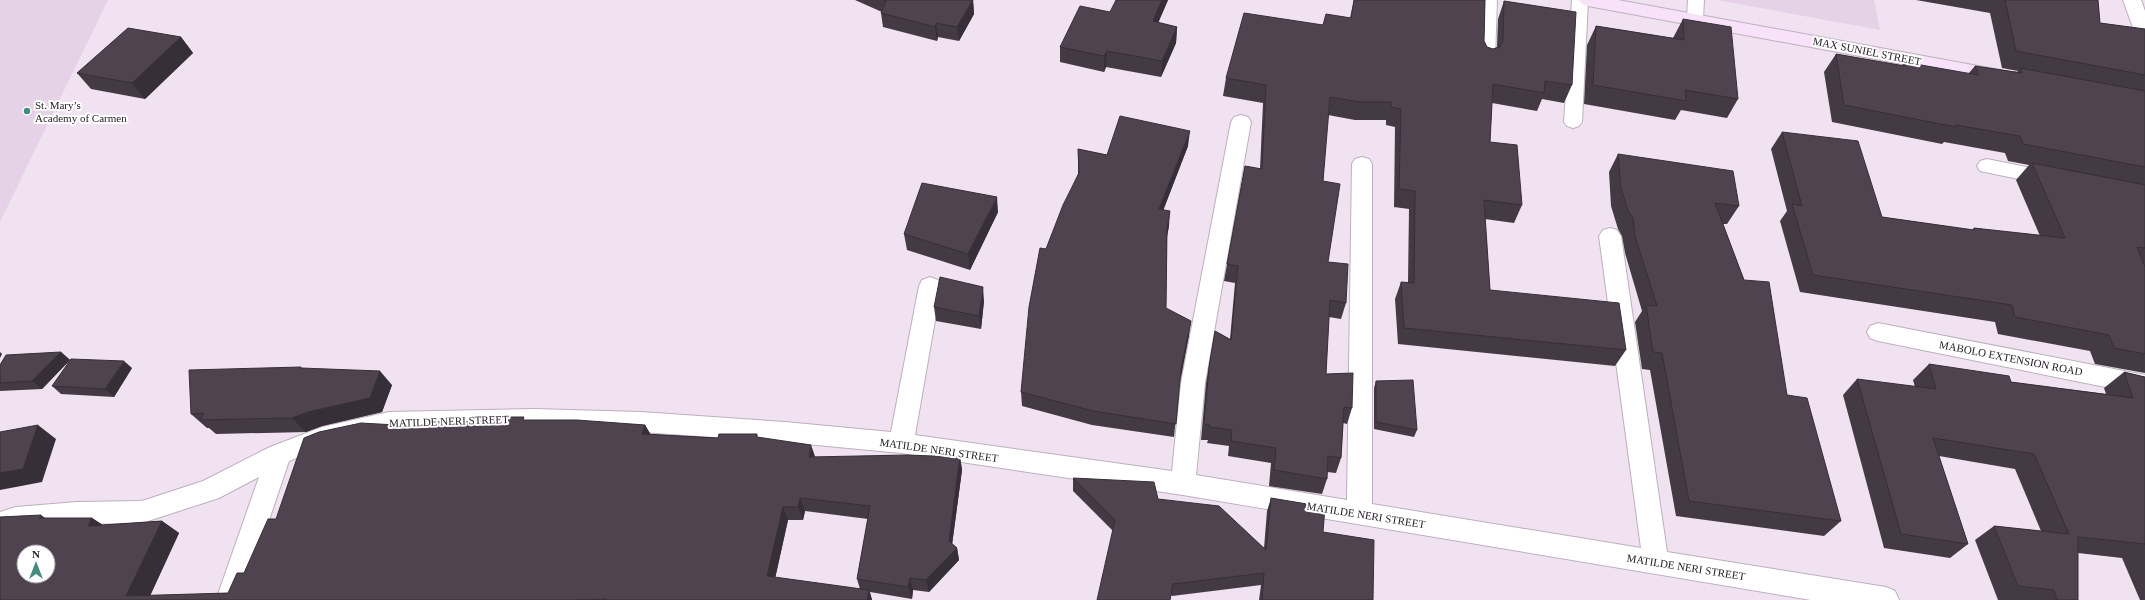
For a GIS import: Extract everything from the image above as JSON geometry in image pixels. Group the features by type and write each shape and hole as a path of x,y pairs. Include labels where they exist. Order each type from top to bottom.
{"main road":[{"name":"MAX SUNIEL STREET","path":"1588,0 2021,80"}],"street":[{"path":"2132,0 2145,36"},
{"path":"1184,484 1193,383 1241,122"},
{"path":"1358,514 1362,164"},
{"path":"1987,166 2070,182"},
{"path":"1610,236 1656,563"},
{"path":"901,443 930,286"},
{"name":"MABOLO EXTENSION ROAD","path":"1878,332 2145,385"},
{"name":"MATILDE NERI STREET","path":"0,523 16,518 77,513 142,512 210,490 279,454 330,434 389,422 534,419 641,422 786,432 901,443 1184,484 1358,514 1886,600"},
{"path":"229,600 279,454"}],"lane":[{"path":"1487,59 1489,0"},
{"path":"1573,122 1580,0"},
{"path":"1695,19 1696,0"}],"shaded area":[{"name":"St. Mary’s Academy of Carmen","path":"0,0 108,0 0,222"},
{"path":"1717,0 1874,0 1880,30"}],"building":[{"path":"884,0 973,0 957,27 936,23 935,27 881,13 886,1"},
{"path":"1116,0 1162,0 1153,21 1177,27 1162,61 1107,51 1104,56 1060,47 1080,6 1110,12"},
{"path":"1354,0 1485,0 1484,41 1487,47 1493,49 1500,47 1503,41 1504,1 1576,12 1572,85 1545,81 1544,93 1493,84 1490,142 1517,145 1522,205 1484,200 1490,290 1619,303 1626,350 1404,328 1401,282 1414,283 1415,191 1399,189 1401,109 1391,107 1391,102 1360,102 1330,97 1323,181 1340,184 1328,262 1348,264 1346,303 1330,300 1326,374 1353,373 1352,408 1344,407 1341,458 1328,456 1327,479 1274,470 1276,448 1231,441 1232,430 1210,427 1210,425 1204,424 1209,367 1215,331 1231,340 1238,266 1227,264 1245,166 1262,169 1266,85 1226,78 1244,13 1323,25 1326,14 1351,18"},
{"path":"2005,0 2098,0 2100,23 2145,29 2145,75 2016,51"},
{"path":"1683,19 1731,27 1738,99 1685,90 1686,101 1593,85 1596,26 1684,40"},
{"path":"128,28 181,37 132,83 77,73"},
{"path":"1836,54 1905,66 1904,62 1978,75 1975,66 2022,73 2020,68 2145,91 2145,167 2023,144 2020,136 1956,125 1956,127 1844,105"},
{"path":"1120,116 1190,131 1159,209 1170,211 1167,229 1166,308 1191,321 1181,369 1176,424 1093,411 1021,392 1029,307 1040,248 1046,249 1063,205 1079,173 1078,149 1107,155"},
{"path":"1782,132 1858,141 1882,217 1974,230 1974,228 2065,238 2032,163 2145,185 2145,248 2137,247 2145,267 2145,354 2114,348 2109,335 2015,317 2012,305 1813,275 1792,204 1802,206"},
{"path":"1618,154 1733,171 1739,206 1715,203 1744,280 1769,282 1787,395 1807,398 1841,521 1689,501 1662,353 1653,352 1646,305 1657,306 1635,236 1633,218 1628,211 1621,188"},
{"path":"922,183 997,197 968,254 904,234"},
{"path":"940,277 983,287 979,316 934,307"},
{"path":"61,352 32,381 0,383 0,365 6,355"},
{"path":"71,359 124,361 105,389 52,386"},
{"path":"1929,364 2009,376 2011,382 2133,398 2124,372 2145,377 2145,544 2078,537 2078,600 2057,600 2054,590 2018,586 1994,526 2069,534 2034,454 1933,438 1968,544 1901,534 1857,379 1936,389"},
{"path":"301,367 380,371 370,398 308,412 292,418 200,420 204,413 191,414 189,370"},
{"path":"1413,380 1417,430 1376,422 1376,381"},
{"path":"493,417 524,417 523,420 577,420 645,425 642,434 718,438 719,434 757,434 757,437 811,445 809,457 907,455 960,457 949,541 957,548 926,580 910,578 908,587 857,579 870,506 800,498 798,507 783,507 767,576 869,590 867,600 0,600 0,517 41,515 39,518 92,518 88,526 162,521 126,596 228,593 237,573 244,573 268,519 276,519 304,438 319,432 361,423 432,427 433,422 492,421"},
{"path":"38,425 23,469 0,473 0,432"},
{"path":"1073,478 1154,482 1158,499 1219,506 1266,550 1271,498 1325,507 1323,532 1374,540 1373,600 1262,600 1264,573 1173,584 1170,600 1097,600 1115,520"}],"place":[{"name":"St. Mary’s Academy of Carmen","path":"27,111"}]}
